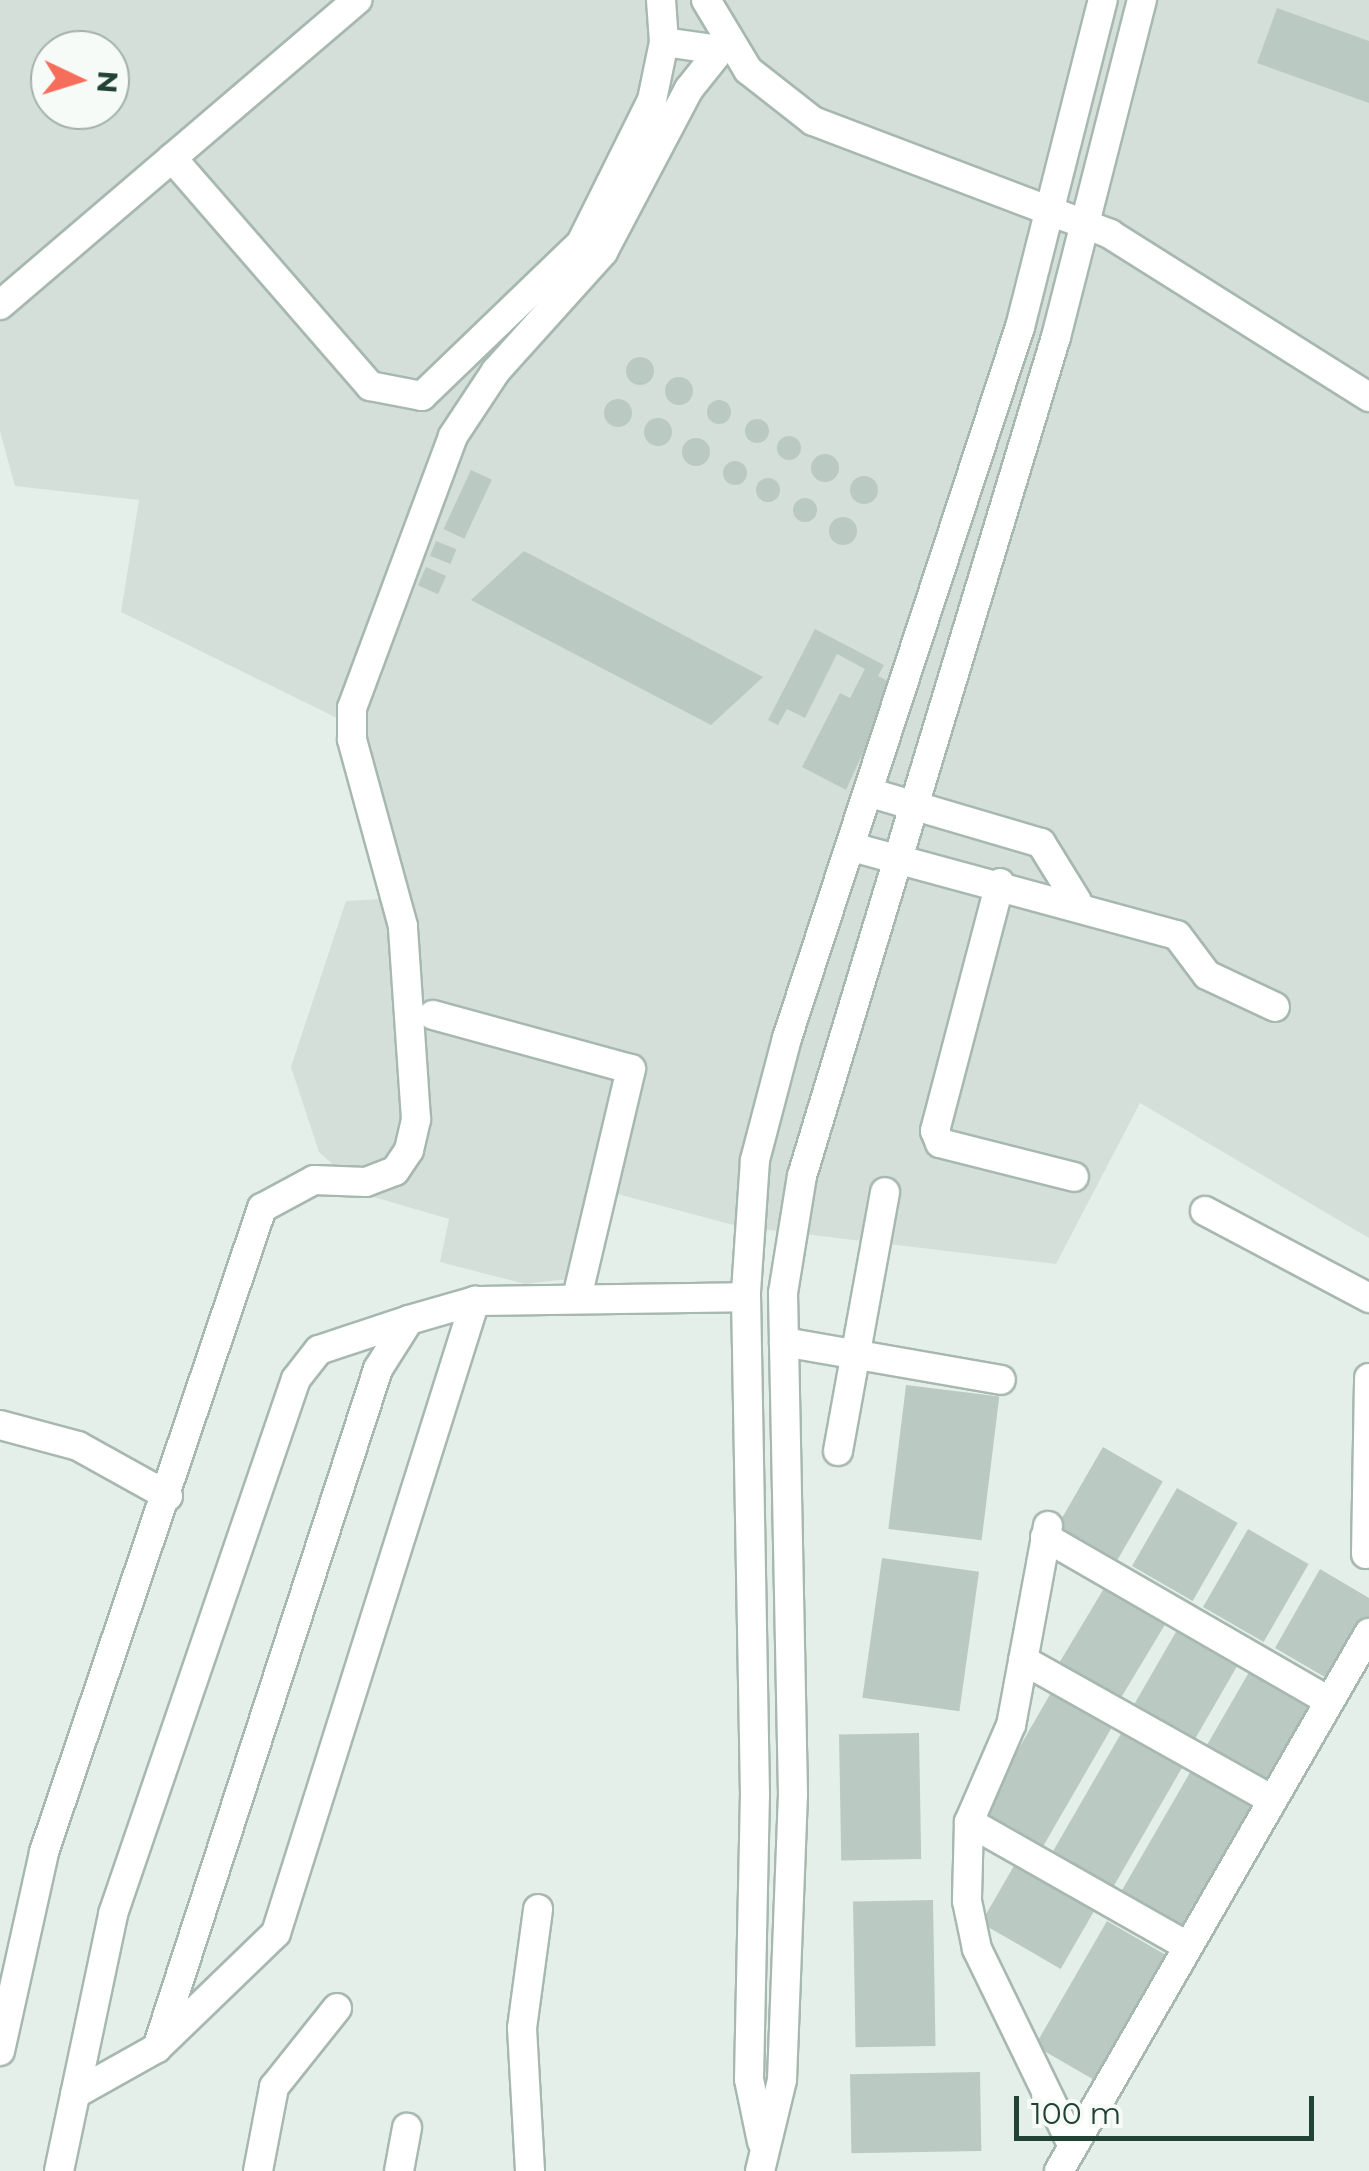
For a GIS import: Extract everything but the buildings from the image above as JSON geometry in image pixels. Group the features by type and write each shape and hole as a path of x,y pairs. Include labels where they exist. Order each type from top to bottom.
{"street":[{"path":"0,305 357,0"},
{"path":"172,158 370,386 422,396 581,244 652,100 664,42 660,0"},
{"path":"706,0 725,44 774,95 813,121 1085,224 1369,397"},
{"path":"761,2157 748,2079 755,1795 746,1297 756,1160 1052,211 1104,0"},
{"path":"761,2157 782,2080 793,1795 784,1342 802,1176 1085,224 1142,0"},
{"path":"664,42 725,44"},
{"path":"0,2051 4,2013 44,1852 168,1496 262,1208 314,1180 366,1182 395,1171 409,1150 416,1119 402,926 352,738 352,708 453,436 496,371 603,252 725,44"},
{"path":"871,793 1041,843 1077,901"},
{"path":"852,847 1077,901 1177,935 1207,974 1275,1007"},
{"path":"1000,883 935,1130 940,1143 1074,1177"},
{"path":"433,1015 631,1069 578,1294"},
{"path":"838,1451 884,1192"},
{"path":"1205,1211 1369,1298"},
{"path":"59,2171 114,1914 296,1379 318,1350 475,1301 578,1294 746,1297"},
{"path":"75,2094 157,2048 276,1934 475,1301"},
{"path":"157,2048 378,1369 409,1320"},
{"path":"784,1342 1002,1380"},
{"path":"1366,1554 1369,1378"},
{"path":"0,1425 78,1446 168,1496"},
{"path":"1072,2145 977,1949 967,1901 969,1822 1012,1726 1046,1531 1329,1701"},
{"path":"1058,2171 1369,1632"},
{"path":"1023,1660 1272,1800"},
{"path":"969,1822 1187,1946"},
{"path":"530,2171 522,2028 538,1909"},
{"path":"258,2171 274,2087 337,2008"},
{"path":"399,2171 407,2128"}],"shaded area":[{"path":"0,0 1369,0 1369,1238 1140,1103 1056,1264 737,1226 595,1188 568,1279 525,1284 440,1262 449,1219 367,1195 319,1152 291,1067 346,901 380,899 337,718 121,612 139,500 15,486 0,431"}]}
